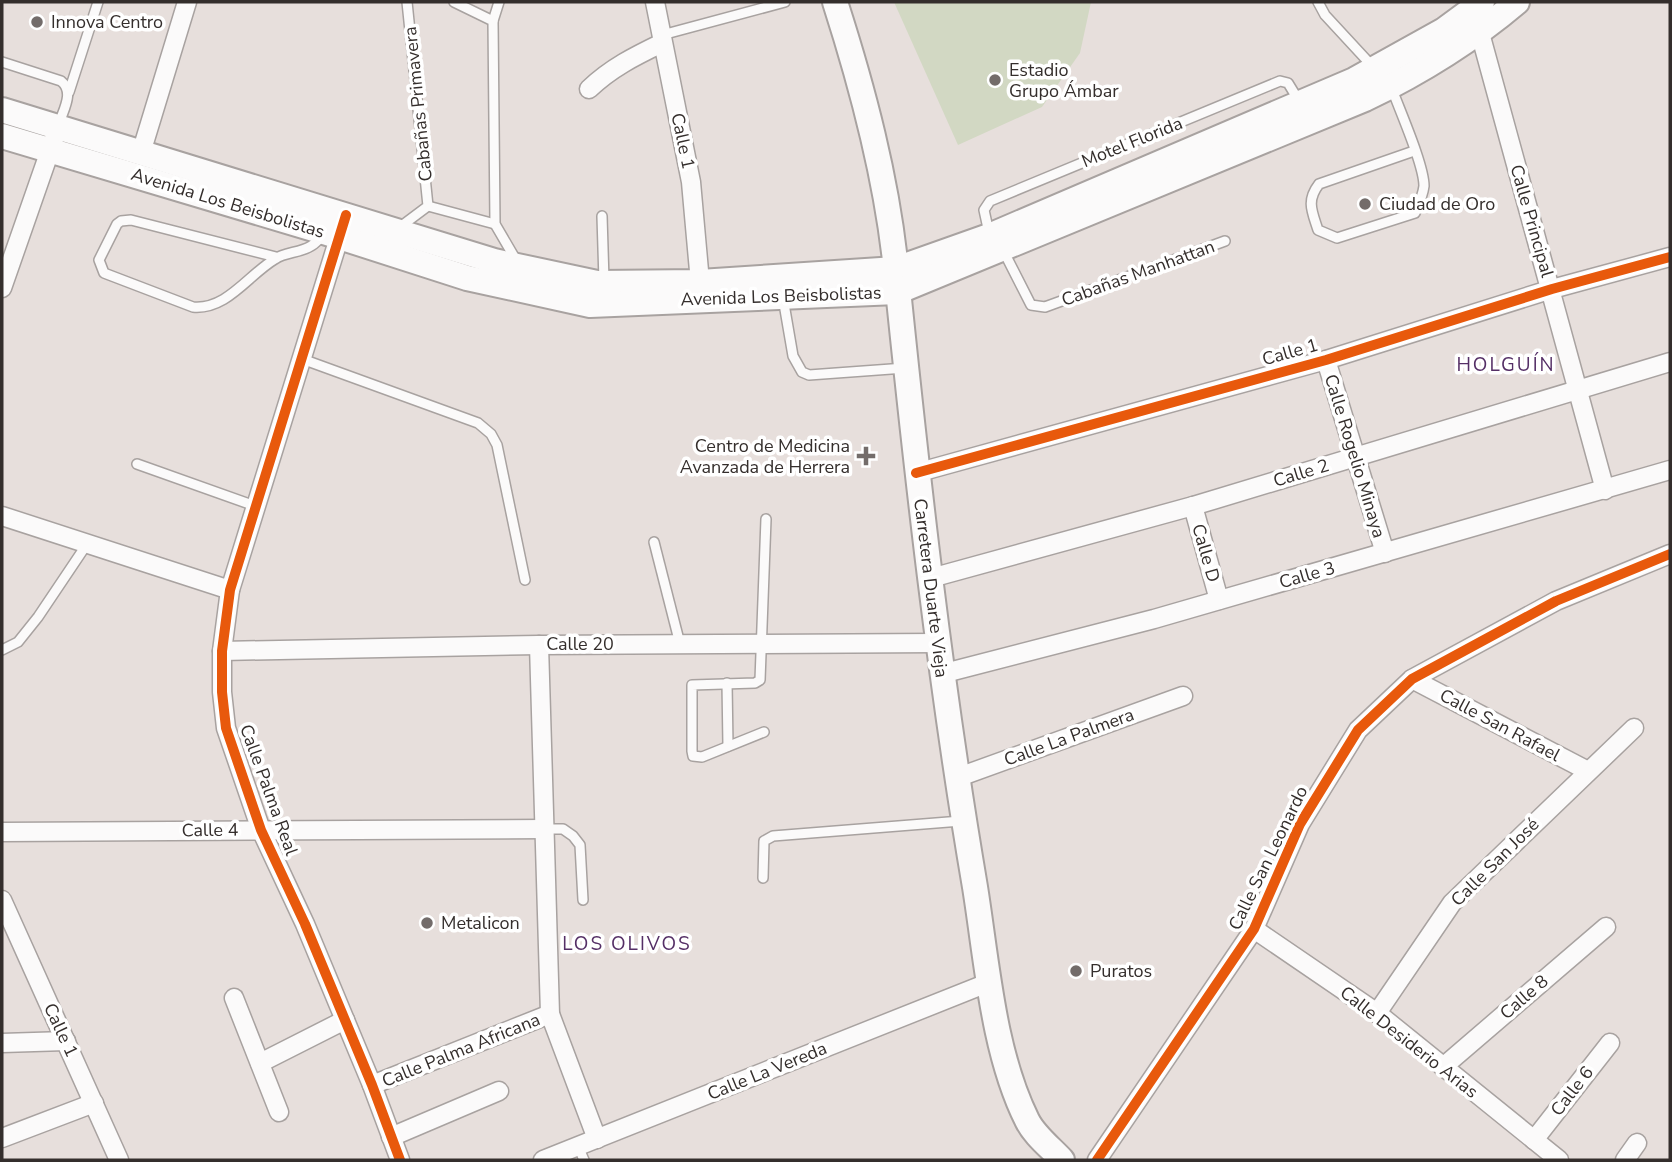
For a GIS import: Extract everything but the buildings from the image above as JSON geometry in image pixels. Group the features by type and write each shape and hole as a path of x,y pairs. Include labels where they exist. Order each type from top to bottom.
{"main road":[{"name":"Carretera Duarte Vieja","path":"835,2 858,74 876,154 897,280 916,473 941,674 1003,1055 1028,1123 1062,1160"},
{"name":"Avenida Los Beisbolistas","path":"996,242 1354,80 1444,30 1517,2"},
{"name":"Avenida Los Beisbolistas","path":"2,136 54,138 141,153 467,278 590,304 783,296 897,280 1391,86 1477,16"},
{"name":"Avenida Los Beisbolistas","path":"2,110 54,138 337,228 396,230 520,268 604,283 897,280"}],"street":[{"name":"Calle 1","path":"655,2 691,182 700,282"},
{"path":"141,153 182,3"},
{"name":"Calle Principal","path":"1477,16 1605,490"},
{"path":"589,89 606,73 662,39"},
{"path":"2,288 54,138"},
{"name":"Calle Palma Real","path":"337,228 302,359 230,590 222,651 222,692 226,728 261,830 305,924 400,1160"},
{"name":"Calle 1","path":"916,473 1326,360 1552,289 1670,257"},
{"name":"Calle Rogelio Minaya","path":"1326,360 1385,553"},
{"name":"Calle 2","path":"931,578 1193,506 1670,362"},
{"name":"Calle 3","path":"941,674 1219,600 1670,470"},
{"name":"Calle D","path":"1193,506 1219,600"},
{"path":"2,516 230,590"},
{"name":"Calle San Leonardo","path":"1097,1160 1254,929 1300,824 1358,730 1412,679 1556,601 1670,554"},
{"name":"Calle 20","path":"222,651 539,645 938,643"},
{"path":"539,645 550,1014 597,1139"},
{"name":"Calle San Rafael","path":"1412,679 1588,771"},
{"name":"Calle La Palmera","path":"956,778 1183,696"},
{"name":"Calle San José","path":"1377,1013 1452,903 1634,729"},
{"name":"Calle 4","path":"2,832 545,829"},
{"name":"Calle 1","path":"2,900 119,1160"},
{"name":"Calle 8","path":"1443,1067 1606,927"},
{"name":"Calle Desiderio Arias","path":"1254,929 1377,1013 1559,1160"},
{"name":"Calle La Vereda","path":"543,1160 581,1153 597,1139 990,982"},
{"path":"234,998 279,1112"},
{"name":"Calle Palma Africana","path":"372,1085 550,1014"},
{"path":"260,1063 345,1020"},
{"path":"2,1042 66,1041"},
{"name":"Calle 6","path":"1534,1140 1610,1042"},
{"path":"390,1137 499,1091"},
{"path":"2,1138 94,1102"},
{"path":"1625,1160 1637,1143"}],"lane":[{"path":"54,138 98,2"},
{"name":"Cabañas Primavera","path":"407,2 428,206"},
{"path":"454,2 493,21"},
{"path":"499,2 493,21 495,224 520,268"},
{"path":"662,39 785,2"},
{"path":"1318,2 1325,15 1391,86 1424,177 1424,190 1415,212 1337,238 1318,230 1310,203 1319,184 1414,151"},
{"path":"2,62 61,81 69,93"},
{"name":"Cabañas Primavera","path":"428,206 495,224"},
{"name":"Cabañas Primavera","path":"396,230 428,206"},
{"path":"602,216 604,283"},
{"path":"276,257 131,220 121,221 117,225 99,260 104,273 193,307 212,307 276,257 309,247 337,228"},
{"name":"Cabañas Manhattan","path":"996,242 1031,304 1045,307 1225,241"},
{"path":"783,296 793,356 802,372 809,375 905,368"},
{"path":"302,359 478,423 485,428 497,445 525,580"},
{"path":"137,464 255,506"},
{"path":"764,732 702,757 693,756 690,690 695,684 755,683 760,680 765,519"},
{"path":"654,542 680,644"},
{"path":"2,650 18,642 87,544"},
{"path":"727,683 728,746"},
{"path":"763,878 762,849 764,841 773,836 963,821"},
{"path":"545,829 563,829 578,841 583,900"}],"green space":[{"name":"Estadio Grupo Ámbar","path":"894,2 1091,2 1080,53 1042,107 958,145"}],"cycle path":[{"path":"346,215 230,590 222,651 222,692 226,728 261,830 305,924 400,1160"},
{"path":"916,473 1326,360 1552,289 1670,257"},
{"path":"1097,1160 1254,929 1300,824 1358,730 1412,679 1556,601 1670,554"}],"place":[{"name":"Innova Centro","path":"37,22"},
{"name":"Estadio Grupo Ámbar","path":"995,80"},
{"name":"Ciudad de Oro","path":"1365,204"},
{"name":"Centro de Medicina Avanzada de Herrera","path":"866,456"},
{"name":"Metalicon","path":"427,923"},
{"name":"Puratos","path":"1076,971"}],"district":[{"name":"HOLGUÍN","path":"1506,365"},
{"name":"LOS OLIVOS","path":"627,944"}]}
